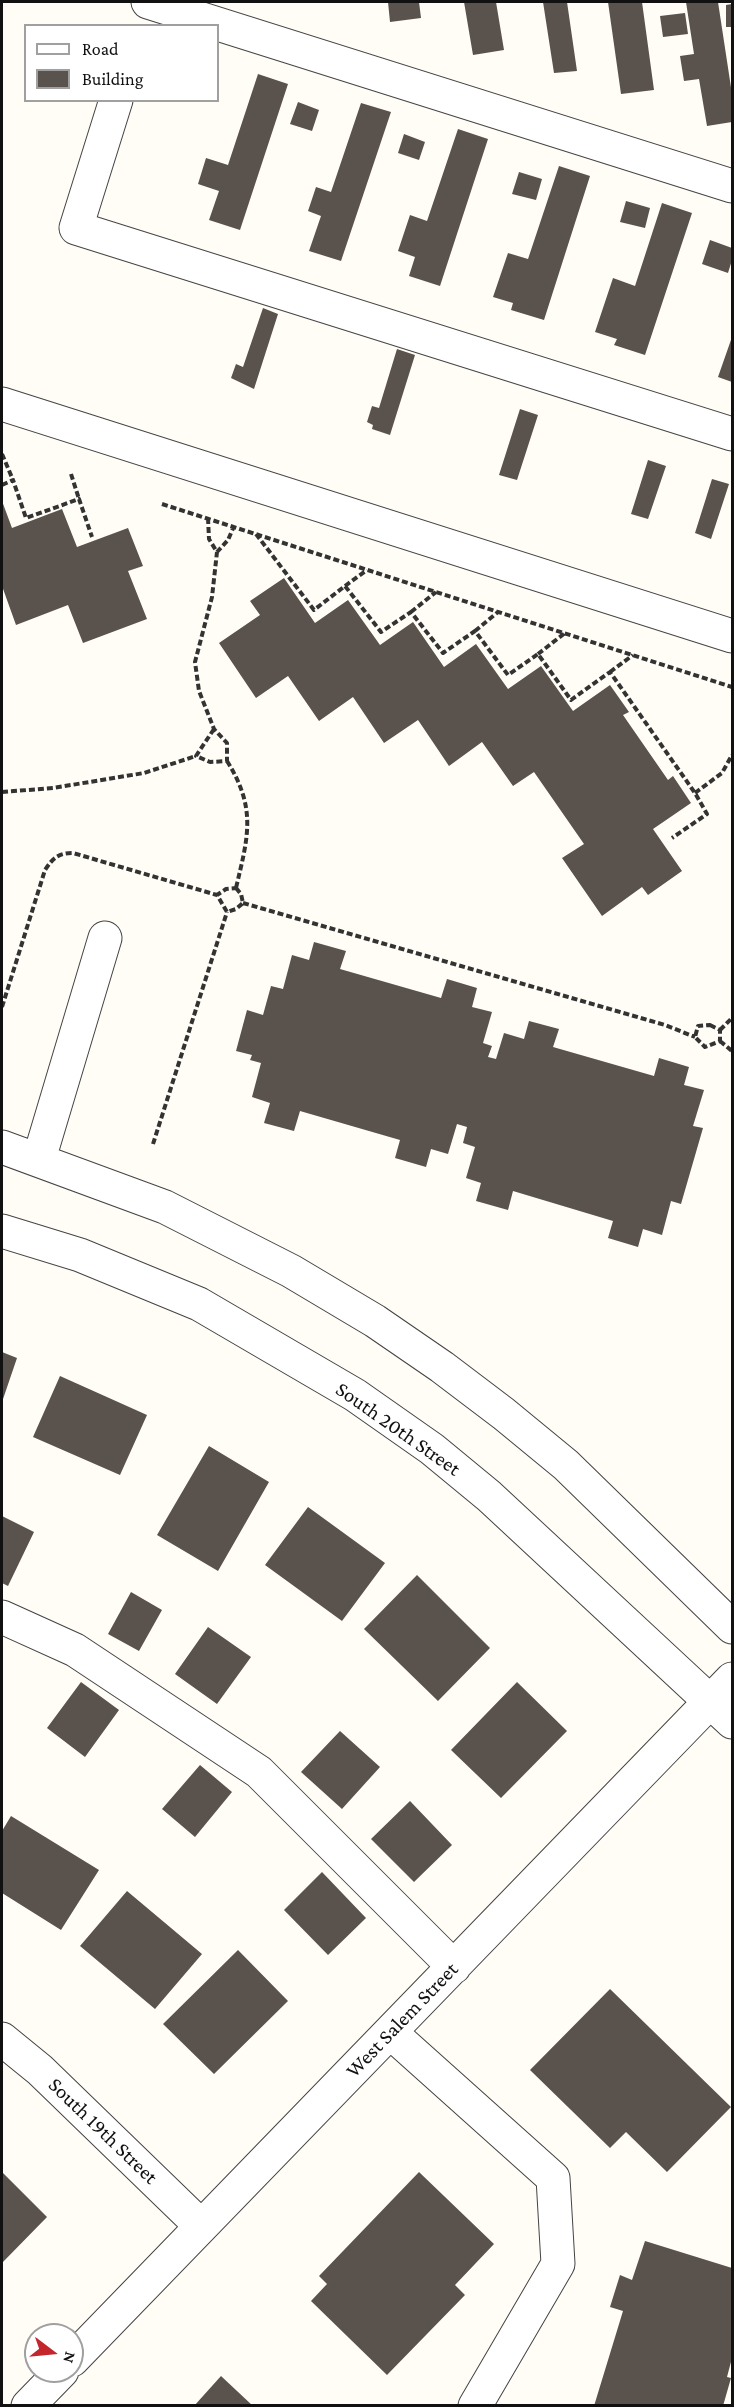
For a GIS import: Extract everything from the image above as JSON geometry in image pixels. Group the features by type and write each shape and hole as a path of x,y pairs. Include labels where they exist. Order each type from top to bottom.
{"street":[{"path":"140,24 147,2 217,24"},
{"path":"219,25 732,186"},
{"path":"115,102 76,228 732,434"},
{"path":"2,404 732,636"},
{"path":"39,1159 105,938"},
{"path":"2,1147 165,1207 291,1271 375,1321 451,1374 566,1465 732,1624"},
{"name":"South 20th Street","path":"2,1231 80,1256 198,1304 355,1395 432,1449 489,1496 725,1701"},
{"path":"2,1617 75,1650 259,1772 454,1967"},
{"name":"West Salem Street","path":"84,2348 454,1967 725,1701"},
{"path":"390,2032 553,2178 558,2264 475,2406"},
{"name":"South 19th Street","path":"2,2039 39,2070 201,2226"},
{"path":"28,2406 50,2383"}],"path":[{"path":"2,453 12,455"},
{"path":"2,453 26,518 79,499"},
{"path":"61,471 83,478"},
{"path":"71,474 92,537"},
{"path":"2,485 13,480"},
{"path":"151,500 732,687"},
{"path":"207,518 210,539 217,552 212,597 195,662 199,692 214,729 227,743 227,761 240,782 247,811 247,844 236,888"},
{"path":"217,552 228,540 234,526"},
{"path":"256,534 314,610 368,570"},
{"path":"345,586 381,632 436,592"},
{"path":"411,612 443,653 498,612"},
{"path":"475,631 508,675 565,633"},
{"path":"538,654 572,700 633,655"},
{"path":"610,672 708,814 672,838"},
{"path":"2,792 53,788 144,773 196,756 214,729"},
{"path":"695,793 722,773 732,755"},
{"path":"196,756 210,762 227,761"},
{"path":"236,888 241,894 243,903"},
{"path":"153,1144 227,912 217,895 226,889 236,888"},
{"path":"227,912 243,903"},
{"path":"243,903 665,1025 695,1037 705,1047 720,1041"},
{"path":"720,1041 720,1030 732,1018"},
{"path":"695,1037 698,1026 710,1025 720,1030"},
{"path":"720,1041 732,1051"}],"building":[{"path":"388,2 419,2 421,18 390,22"},
{"path":"464,2 496,2 504,50 473,55"},
{"path":"543,2 567,2 577,71 554,73"},
{"path":"608,2 642,2 654,90 621,94"},
{"path":"686,2 718,2 732,94 732,122 707,126 699,79 684,81 680,56 694,54"},
{"path":"732,4 732,27 726,27 726,5"},
{"path":"685,13 688,34 663,37 660,16"},
{"path":"258,74 288,84 240,230 209,220 219,191 198,184 206,158 228,165"},
{"path":"298,102 319,110 312,131 290,124"},
{"path":"361,103 391,112 341,261 309,251 321,216 308,211 316,187 331,192"},
{"path":"458,129 488,139 440,286 409,276 415,257 398,251 410,215 427,221"},
{"path":"404,134 425,142 419,160 398,153"},
{"path":"559,166 590,176 544,320 511,310 513,303 493,297 508,253 528,259"},
{"path":"519,172 542,179 536,200 512,194"},
{"path":"626,201 650,208 645,228 620,222"},
{"path":"662,203 692,213 645,355 614,345 617,339 595,332 613,278 635,286"},
{"path":"710,240 732,248 732,260 728,273 702,264"},
{"path":"263,308 278,314 254,389 231,378 236,364 243,367"},
{"path":"732,337 732,382 718,377"},
{"path":"397,349 415,355 390,435 372,429 373,425 367,422 372,406 379,408"},
{"path":"520,409 538,415 517,480 499,475"},
{"path":"648,460 666,466 648,519 631,514"},
{"path":"712,479 729,484 711,539 695,533"},
{"path":"2,501 12,528 62,509 77,547 128,528 143,566 128,571 147,619 83,643 68,605 16,625 2,586"},
{"path":"284,578 315,623 348,600 380,645 413,622 444,667 476,644 508,689 541,666 573,711 610,685 629,712 623,715 668,780 673,776 691,803 653,829 682,871 648,895 642,887 602,916 562,858 584,844 534,772 513,786 482,742 449,766 418,720 384,743 353,697 319,721 288,676 256,698 219,643 260,615 250,601"},
{"path":"314,942 346,951 340,969 441,998 447,979 477,988 472,1007 492,1012 483,1043 492,1046 488,1057 496,1059 504,1033 524,1039 529,1021 559,1029 553,1047 654,1076 659,1058 689,1067 684,1085 704,1090 693,1126 703,1128 681,1204 671,1201 662,1235 643,1229 638,1247 608,1238 613,1221 513,1191 508,1210 476,1201 481,1183 466,1178 475,1147 463,1143 467,1127 457,1124 448,1154 431,1149 426,1167 395,1158 400,1140 300,1111 294,1131 264,1123 270,1103 252,1097 261,1063 250,1060 252,1055 236,1051 247,1010 263,1015 271,986 283,989 292,955 309,960"},
{"path":"2,1352 17,1358 2,1402"},
{"path":"60,1376 147,1415 120,1475 33,1437"},
{"path":"209,1446 269,1482 218,1571 157,1535"},
{"path":"308,1507 385,1563 342,1621 265,1565"},
{"path":"2,1516 34,1532 8,1586 2,1583"},
{"path":"417,1575 490,1648 438,1701 364,1629"},
{"path":"131,1592 162,1610 139,1651 108,1634"},
{"path":"208,1627 251,1657 217,1704 175,1674"},
{"path":"81,1682 119,1710 85,1757 47,1728"},
{"path":"517,1682 567,1731 501,1798 451,1750"},
{"path":"340,1731 380,1767 342,1809 301,1772"},
{"path":"200,1765 232,1792 195,1837 162,1809"},
{"path":"410,1801 452,1845 414,1882 371,1839"},
{"path":"11,1816 99,1870 61,1930 2,1893 2,1831"},
{"path":"322,1872 366,1918 328,1955 284,1910"},
{"path":"127,1891 202,1954 155,2009 80,1946"},
{"path":"238,1950 288,2001 214,2074 163,2024"},
{"path":"610,1989 731,2107 667,2172 626,2132 610,2148 530,2070"},
{"path":"2,2172 47,2217 2,2263"},
{"path":"419,2172 494,2244 455,2285 465,2295 387,2375 311,2301 327,2284 319,2276"},
{"path":"645,2241 732,2268 732,2358 727,2377 731,2378 723,2406 594,2406 623,2311 610,2307 620,2275 632,2280"},
{"path":"221,2376 253,2406 194,2406"}]}
